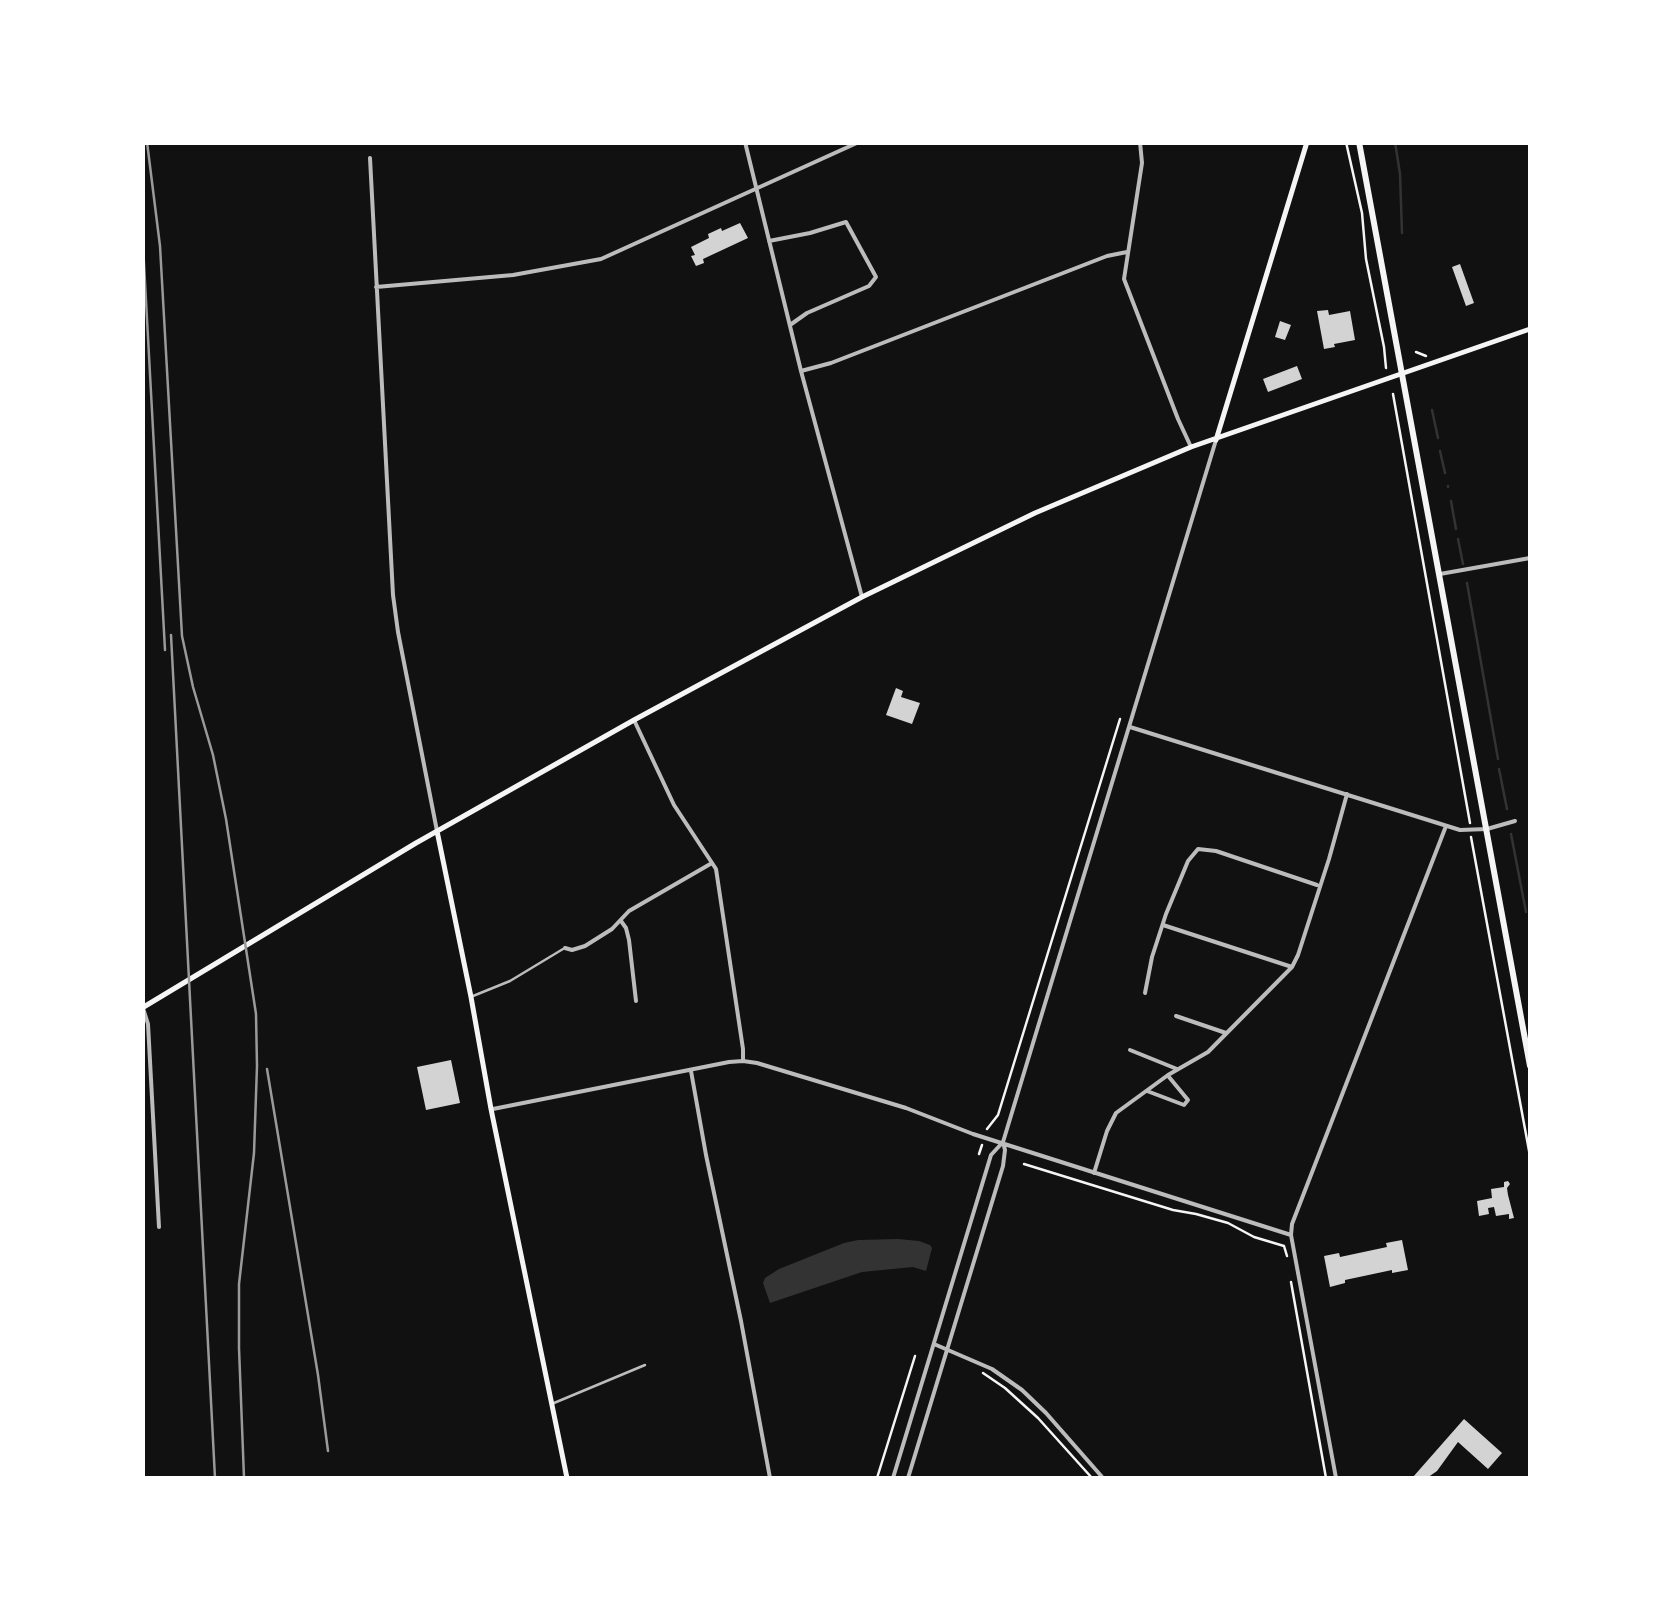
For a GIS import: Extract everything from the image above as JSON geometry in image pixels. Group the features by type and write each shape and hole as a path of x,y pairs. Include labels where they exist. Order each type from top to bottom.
{"main road":[{"path":"1216,440 1307,142"},
{"path":"1359,142 1530,1066"},
{"path":"143,1007 437,831 634,720 862,597 1035,512 1192,447 1530,329"},
{"path":"437,831 567,1478"}],"street":[{"path":"744,142 862,597"},
{"path":"376,287 513,275 601,260 858,142"},
{"path":"1140,142 1142,163 1124,273 1126,285 1192,447"},
{"path":"370,158 393,596 437,831"},
{"path":"769,241 846,222 876,278 869,286 807,313 790,325"},
{"path":"801,372 1090,262 1128,252"},
{"path":"893,1478 991,1155 1003,1142 1216,440"},
{"path":"1440,574 1530,558"},
{"path":"634,720 674,805 716,869 743,1061"},
{"path":"1130,727 1446,826 1487,829 1515,821"},
{"path":"1094,1173 1111,1120 1124,1106 1208,1052 1292,967 1347,794"},
{"path":"1336,1478 1291,1236 1292,1224 1446,826"},
{"path":"1145,992 1163,925 1188,860 1198,849 1216,851 1319,885"},
{"path":"565,948 585,946 629,911 712,863"},
{"path":"621,921 629,940 636,1001"},
{"path":"1163,925 1292,967"},
{"path":"143,1007 148,1024 159,1227"},
{"path":"1176,1016 1226,1033"},
{"path":"1130,1050 1178,1070"},
{"path":"490,1110 743,1061 906,1108 973,1134 1291,1236"},
{"path":"691,1069 770,1478"},
{"path":"1147,1091 1184,1104 1188,1100 1168,1075"},
{"path":"908,1478 1004,1166 1003,1142"},
{"path":"934,1344 992,1369 1022,1390 1103,1478"}],"lane":[{"path":"471,997 510,981 565,948"},
{"path":"552,1404 645,1365"}],"path":[{"path":"1346,142 1356,177 1386,368"},
{"path":"1416,352 1426,356"},
{"path":"1393,394 1530,1156"},
{"path":"986,1128 998,1115 1120,720"},
{"path":"979,1154 982,1144"},
{"path":"1024,1164 1228,1224 1284,1246 1287,1256"},
{"path":"1291,1282 1326,1478"},
{"path":"878,1478 915,1356"},
{"path":"979,1370 1038,1418 1092,1478"}],"shaded area":[{"path":"898,1239 930,1245 926,1271 913,1267 862,1272 770,1303 763,1283 779,1269 844,1243"}],"building":[{"path":"740,223 748,238 696,266 691,247 709,238 708,234"},
{"path":"1460,264 1474,303 1466,306 1452,267"},
{"path":"1328,310 1329,315 1350,311 1355,340 1324,349 1317,311"},
{"path":"1280,321 1291,325 1285,340 1275,337"},
{"path":"1297,366 1302,379 1268,392 1263,379"},
{"path":"896,688 903,691 901,697 920,703 912,724 886,715"},
{"path":"451,1060 460,1103 426,1110 417,1067"},
{"path":"1508,1181 1514,1218 1509,1219 1509,1214 1496,1216 1494,1207 1488,1208 1489,1214 1479,1216 1477,1201 1492,1198 1491,1189 1504,1187"},
{"path":"1402,1240 1408,1270 1345,1280 1330,1287 1324,1256 1339,1253 1340,1257"},
{"path":"1464,1419 1502,1453 1488,1469 1458,1442 1437,1471 1427,1478 1413,1477"}],"waterway":[{"path":"1395,142 1402,233"},
{"path":"1432,410 1438,438"},
{"path":"1440,451 1445,473"},
{"path":"1451,501 1456,529"},
{"path":"1458,539 1463,564"},
{"path":"1467,583 1498,759"},
{"path":"1499,769 1507,809"},
{"path":"1511,834 1526,912"}],"railway":[{"path":"147,142 160,246 182,636 226,819 256,1014 254,1153 239,1284 244,1478"},
{"path":"142,227 165,650"},
{"path":"171,635 215,1478"},
{"path":"267,1069 328,1451"}]}
